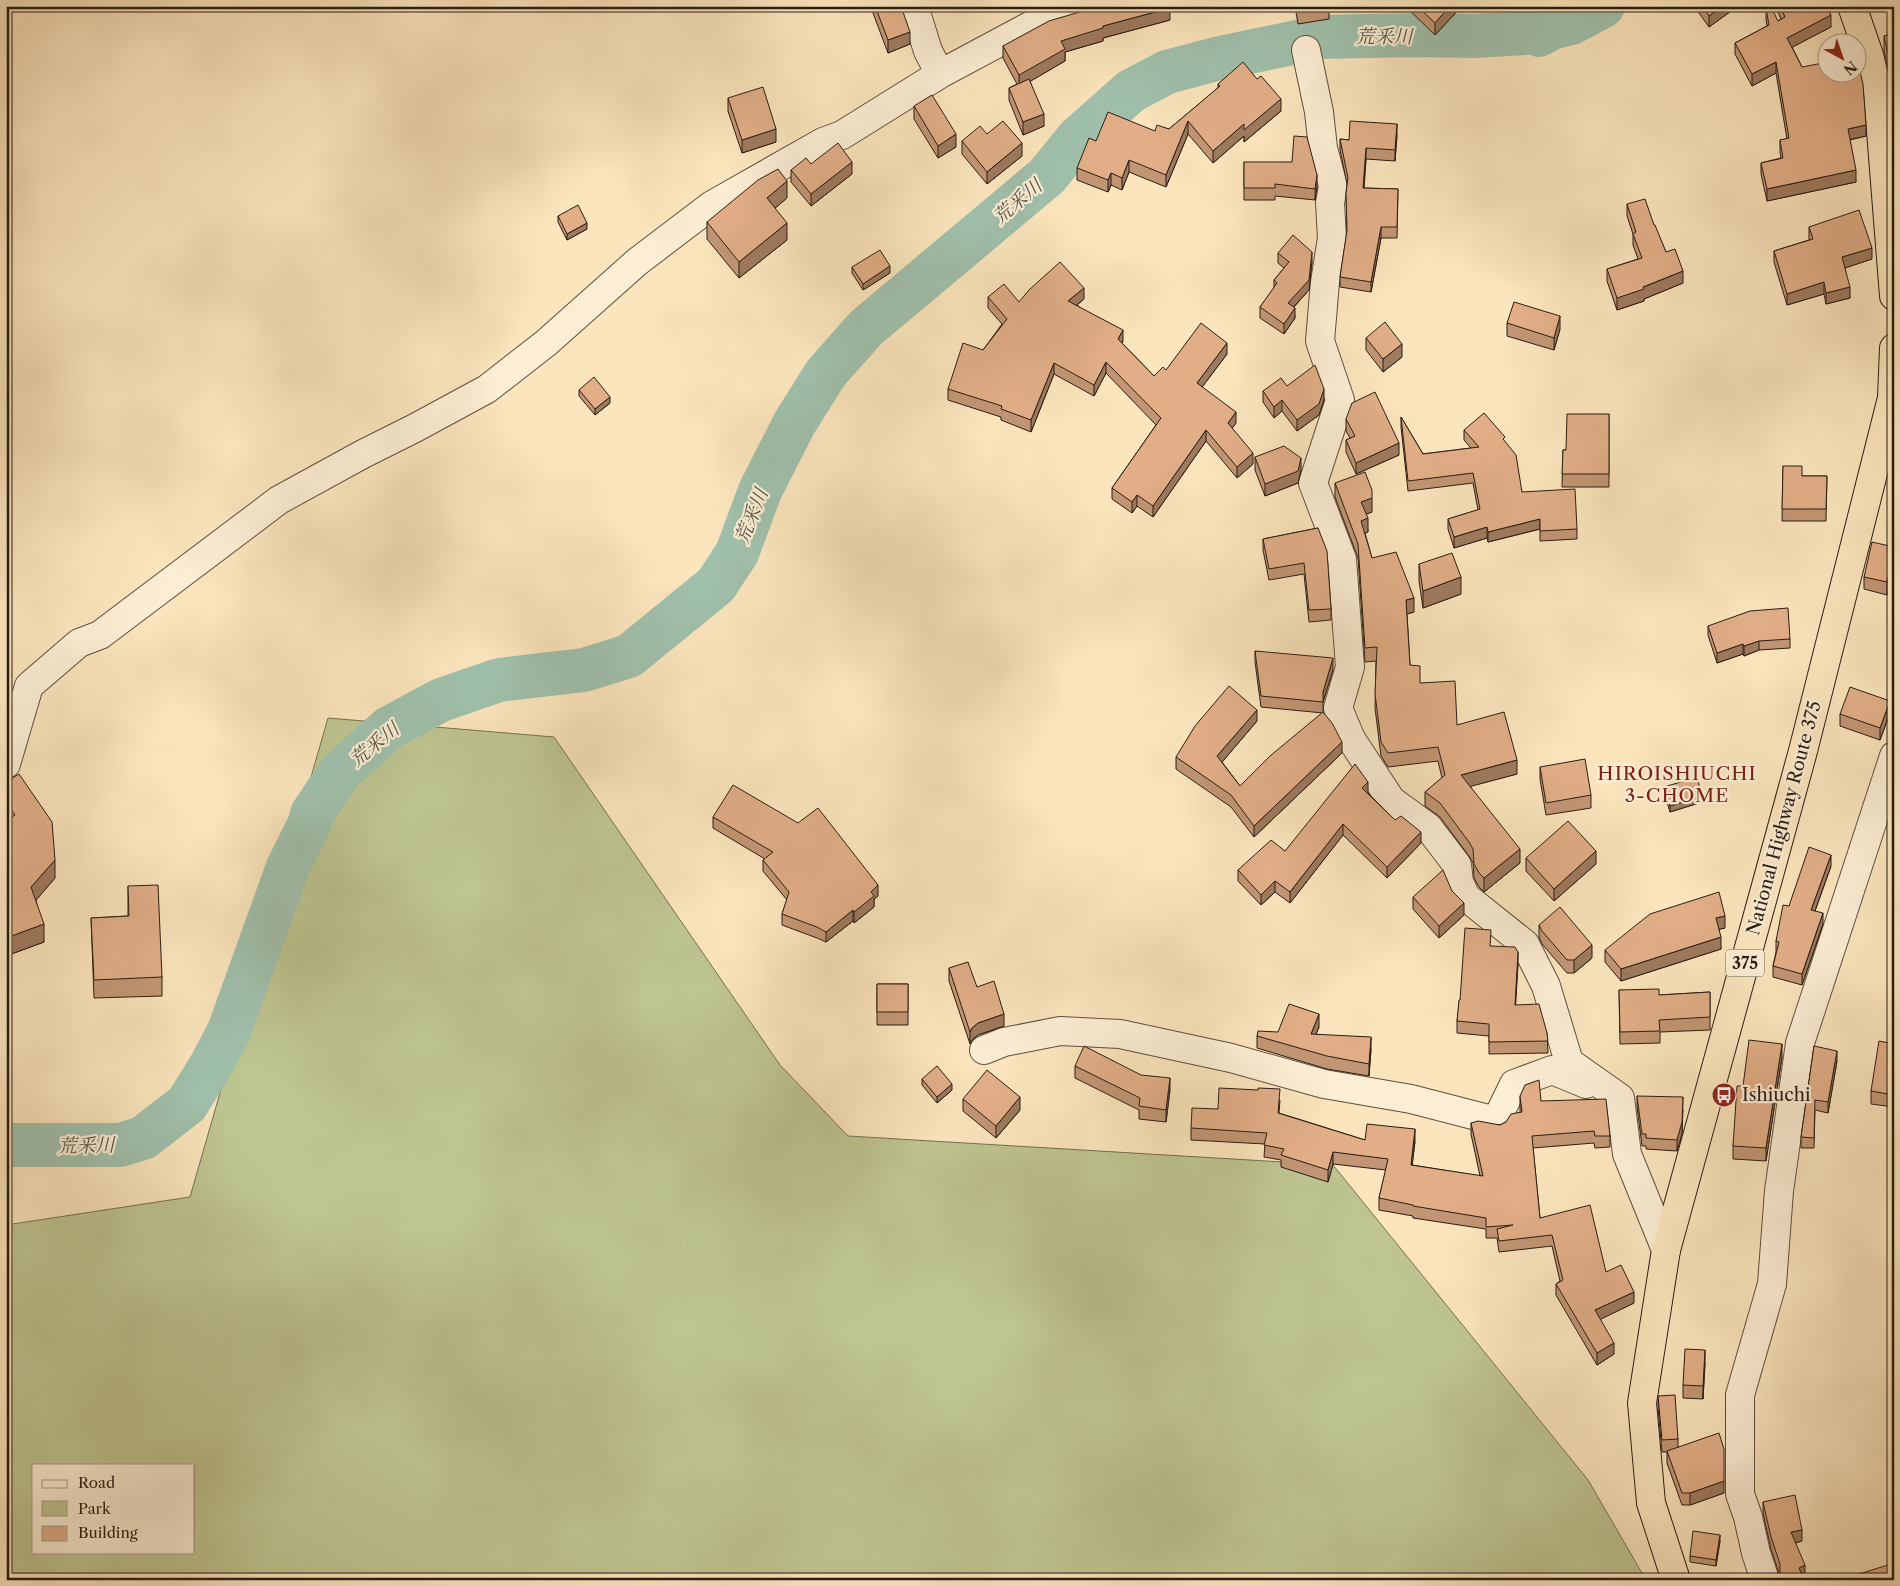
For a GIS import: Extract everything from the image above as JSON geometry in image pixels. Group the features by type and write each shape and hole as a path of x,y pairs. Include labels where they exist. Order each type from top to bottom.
{"highway":[{"path":"1852,6 1870,55 1878,93 1894,296"},
{"name":"National Highway Route 375","path":"1676,1580 1651,1503 1642,1403 1666,1250 1803,751 1892,398 1894,348"}],"street":[{"path":"914,6 928,50 940,74"},
{"path":"6,764 28,686 79,644 100,636 279,500 362,454 487,389 546,343 637,262 712,205 823,142 842,135 940,74 1056,12 1076,6"},
{"path":"1306,50 1319,112 1323,148 1333,186 1330,203 1332,238 1325,282 1320,341 1340,400 1313,483 1342,559 1350,667 1338,708 1351,739 1391,800 1428,827 1457,865 1459,882 1466,897 1525,944 1546,986 1569,1062 1620,1098 1628,1154 1666,1250"},
{"path":"1765,1580 1740,1494 1740,1395 1772,1284 1779,1191 1800,1042 1894,756"},
{"path":"984,1050 1004,1042 1060,1031 1120,1034 1231,1058 1324,1084 1411,1099 1496,1121 1514,1084 1552,1070 1620,1098"}],"green space":[{"path":"328,718 554,737 780,1065 848,1136 1333,1165 1588,1480 1646,1580 6,1580 6,1225 190,1197"}],"building":[{"path":"875,6 901,6 910,32 888,40"},
{"path":"1100,6 1169,6 1170,8 1103,26 1103,28 1061,41 1065,49 1019,75 1003,46 1049,21"},
{"path":"1297,6 1328,6 1329,8 1298,12"},
{"path":"1417,6 1450,6 1435,23"},
{"path":"1702,6 1722,6 1709,16"},
{"path":"1780,6 1826,6 1831,15 1787,38 1802,67 1818,64 1818,82 1863,82 1866,125 1848,129 1856,170 1767,189 1761,163 1783,158 1780,140 1789,138 1776,62 1752,74 1735,43 1769,25 1766,8 1771,7 1778,21 1785,17"},
{"path":"1894,33 1894,79 1884,36"},
{"path":"1243,62 1257,79 1261,76 1281,99 1244,130 1244,124 1213,151 1188,121 1166,175 1129,160 1122,178 1111,173 1108,180 1077,168 1089,138 1096,141 1108,112 1155,131 1157,125 1169,129 1220,86 1218,84"},
{"path":"1029,79 1044,114 1023,122 1009,88"},
{"path":"763,87 776,129 742,140 728,98"},
{"path":"932,95 956,134 938,146 914,106"},
{"path":"1003,121 1022,143 987,172 962,141 980,126 987,134"},
{"path":"1350,121 1397,124 1395,150 1366,148 1363,188 1398,189 1397,227 1381,227 1371,282 1340,277 1347,230 1346,193 1348,178 1340,139 1349,140"},
{"path":"1294,136 1307,137 1317,175 1315,189 1275,184 1275,188 1244,188 1244,162 1292,162"},
{"path":"838,143 852,162 811,194 791,170 806,158 811,164"},
{"path":"778,169 787,181 767,198 787,223 739,262 707,222 758,180"},
{"path":"1645,199 1666,252 1675,249 1683,271 1643,287 1644,289 1617,298 1607,269 1642,258 1633,234 1636,232 1627,204"},
{"path":"578,205 587,223 567,234 558,216"},
{"path":"1859,210 1872,248 1842,257 1850,287 1826,293 1824,282 1787,294 1774,251 1813,239 1809,227"},
{"path":"1293,235 1312,252 1309,280 1288,303 1295,308 1284,324 1260,307 1277,283 1274,280 1289,262 1278,253"},
{"path":"880,250 890,266 863,284 852,267"},
{"path":"1060,262 1084,288 1068,301 1123,330 1118,339 1154,376 1163,367 1166,370 1201,323 1227,343 1197,383 1236,412 1228,423 1253,453 1237,467 1206,430 1153,506 1137,495 1132,502 1112,488 1161,418 1106,362 1094,385 1054,363 1031,420 1001,409 1002,406 948,389 963,343 983,350 1007,319 988,297 1004,284 1019,302 1029,290"},
{"path":"1514,302 1560,316 1554,338 1507,323"},
{"path":"1385,322 1402,344 1383,359 1366,338"},
{"path":"1315,365 1324,389 1319,404 1297,420 1282,400 1274,407 1263,391 1281,378 1287,386"},
{"path":"594,377 610,397 595,409 579,390"},
{"path":"1375,392 1399,443 1356,463 1346,440 1355,436 1346,419 1352,403"},
{"path":"1484,413 1505,437 1503,439 1516,455 1522,492 1575,489 1577,529 1540,531 1540,519 1488,532 1487,527 1454,537 1448,519 1480,509 1473,473 1408,481 1401,417 1423,454 1479,447 1464,430"},
{"path":"1567,414 1609,414 1609,474 1562,474 1563,450 1566,450"},
{"path":"1284,446 1301,458 1298,471 1265,484 1255,457"},
{"path":"1783,466 1802,466 1802,476 1827,476 1826,509 1782,509"},
{"path":"1365,472 1372,490 1372,498 1361,502 1368,518 1361,521 1372,558 1396,552 1414,598 1406,600 1410,665 1420,666 1420,683 1455,681 1457,725 1504,712 1517,760 1461,775 1520,849 1484,878 1474,864 1473,849 1469,842 1440,803 1425,792 1445,775 1438,747 1388,753 1381,742 1375,694 1377,647 1365,648 1358,544 1335,483"},
{"path":"1318,528 1327,551 1331,609 1309,610 1304,563 1269,569 1263,539"},
{"path":"1872,542 1894,547 1887,582 1864,577"},
{"path":"1452,553 1461,577 1423,591 1419,564"},
{"path":"1788,608 1790,639 1759,641 1744,646 1743,644 1717,653 1708,626 1750,611"},
{"path":"1255,651 1333,658 1323,692 1323,702 1261,696"},
{"path":"1229,686 1257,710 1217,756 1240,786 1270,756 1323,712 1332,723 1342,742 1254,826 1231,795 1176,757 1195,726"},
{"path":"1850,687 1890,701 1880,728 1840,714"},
{"path":"1585,759 1591,795 1546,803 1540,767"},
{"path":"1355,764 1368,782 1362,788 1395,820 1401,816 1421,832 1387,867 1343,824 1290,892 1275,881 1261,895 1238,870 1271,840 1285,851"},
{"path":"19,774 52,822 55,860 31,887 44,924 6,938 6,821 15,815 6,802 6,782"},
{"path":"1697,777 1702,796 1670,806 1664,787"},
{"path":"733,785 798,823 818,808 878,885 871,892 874,896 826,932 782,914 789,892 763,860 773,852 713,817"},
{"path":"1568,821 1596,851 1554,889 1526,858"},
{"path":"1809,847 1831,855 1811,910 1823,913 1802,974 1773,966 1779,942 1776,941 1783,905 1789,906"},
{"path":"1443,870 1452,891 1464,903 1439,926 1413,897"},
{"path":"158,885 162,977 94,980 91,918 129,916 128,886"},
{"path":"1719,892 1725,916 1716,918 1721,937 1621,969 1605,950 1650,914"},
{"path":"1560,907 1592,945 1574,960 1567,960 1539,925"},
{"path":"1465,928 1491,930 1490,946 1515,947 1518,952 1515,1005 1539,1004 1548,1041 1489,1042 1489,1024 1457,1021"},
{"path":"968,962 977,987 994,981 1004,1014 978,1023 970,1032 949,968"},
{"path":"877,984 908,984 908,1012 877,1012"},
{"path":"1659,989 1659,995 1710,992 1710,1017 1659,1020 1660,1031 1620,1032 1619,990"},
{"path":"1289,1004 1319,1014 1311,1034 1371,1037 1369,1064 1327,1056 1257,1036 1258,1031 1278,1032"},
{"path":"1749,1040 1782,1044 1766,1148 1733,1146 1737,1086 1743,1086"},
{"path":"1879,1041 1894,1044 1894,1095 1871,1091"},
{"path":"1084,1046 1141,1075 1170,1078 1166,1110 1139,1106 1140,1098 1075,1066"},
{"path":"1814,1046 1837,1051 1828,1102 1815,1100 1814,1138 1801,1137"},
{"path":"937,1066 952,1084 937,1097 922,1079"},
{"path":"987,1070 1020,1097 996,1126 963,1099"},
{"path":"1539,1080 1541,1101 1606,1099 1610,1136 1595,1136 1594,1131 1532,1136 1540,1218 1590,1205 1606,1272 1621,1265 1634,1292 1595,1310 1614,1343 1597,1353 1556,1284 1563,1280 1552,1235 1499,1241 1497,1229 1513,1225 1486,1227 1486,1218 1413,1206 1379,1198 1388,1159 1333,1152 1328,1170 1281,1155 1284,1149 1264,1145 1267,1133 1191,1128 1192,1108 1218,1109 1219,1088 1280,1089 1278,1113 1365,1140 1367,1124 1415,1129 1411,1165 1483,1176 1471,1123 1478,1121 1500,1125 1506,1122 1511,1114 1522,1112 1520,1096 1525,1085"},
{"path":"1637,1096 1683,1097 1682,1122 1677,1140 1646,1138 1646,1134 1642,1134"},
{"path":"1685,1349 1705,1350 1703,1386 1683,1385"},
{"path":"1675,1395 1678,1439 1662,1440 1658,1396"},
{"path":"1719,1433 1724,1449 1724,1481 1690,1493 1682,1493 1667,1451"},
{"path":"1795,1495 1802,1530 1791,1532 1805,1565 1799,1568 1804,1580 1775,1580 1780,1572 1780,1564 1771,1537 1763,1502"},
{"path":"1693,1531 1720,1535 1716,1560 1690,1556"},
{"path":"1894,1563 1894,1580 1858,1580 1856,1575"}],"waterway":[{"name":"荒釆川","path":"6,1145 120,1145 143,1138 187,1104 229,1031 288,867 309,825 312,814 340,772 389,728 441,700 499,680 584,670 629,656 716,585 737,553 760,491 794,424 826,373 866,328 1047,176 1078,138 1131,91 1167,72 1220,58 1321,37 1474,36 1540,32 1539,35 1552,28 1571,23 1603,6"}],"place":[{"name":"Ishiuchi","path":"1724,1095"}],"district":[{"name":"HIROISHIUCHI 3-CHOME","path":"1677,784"}]}
